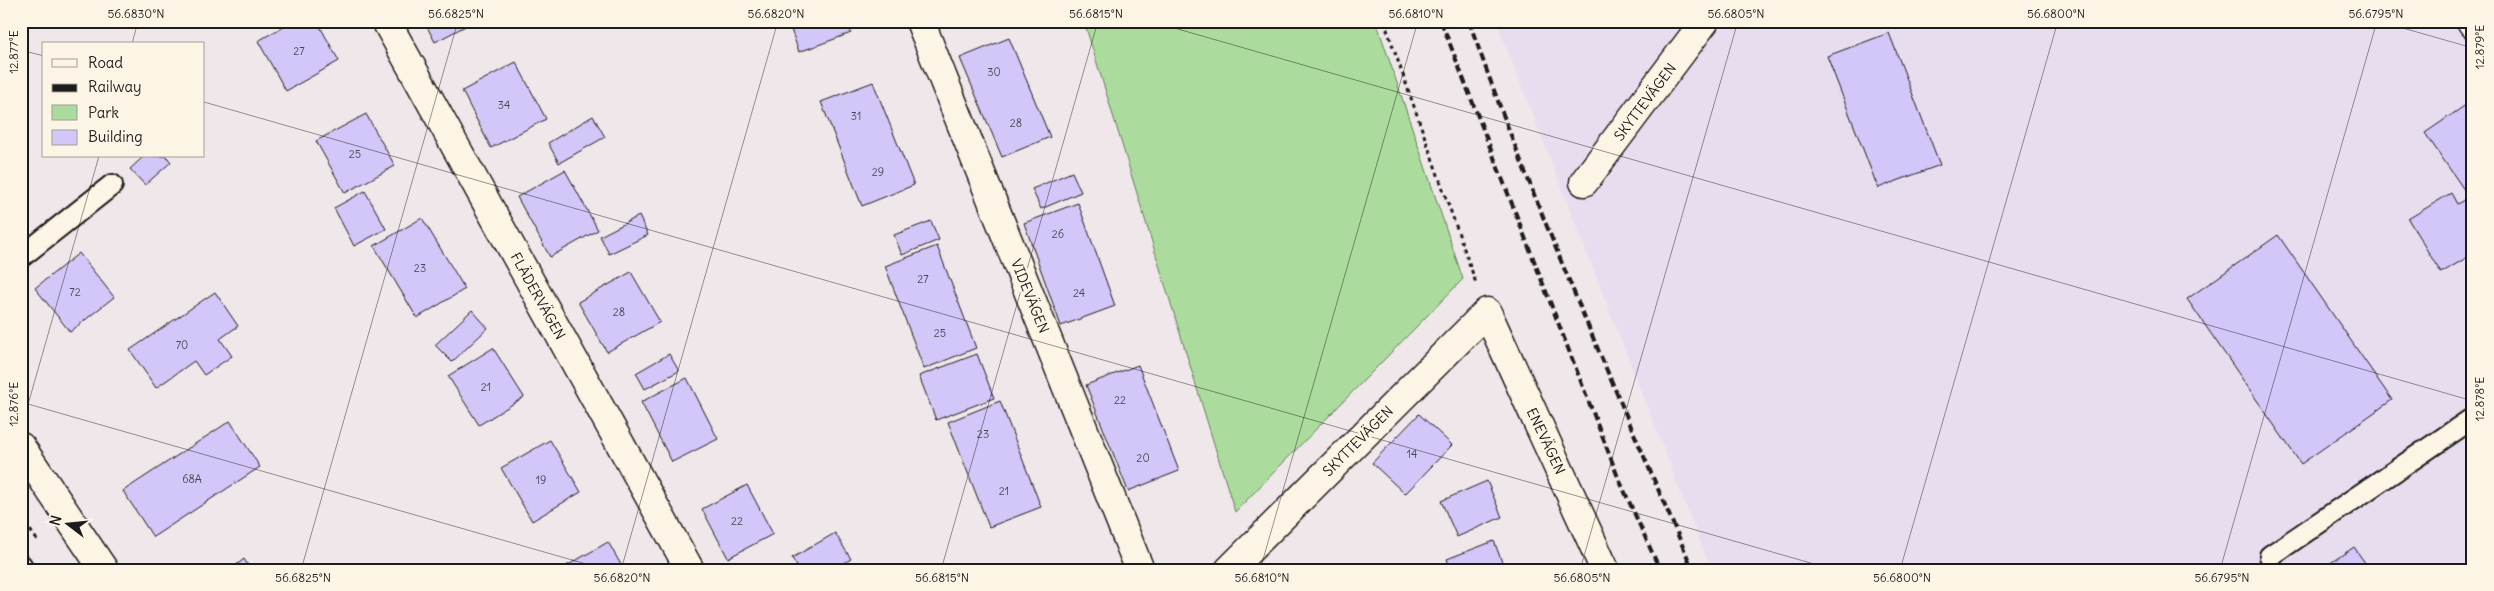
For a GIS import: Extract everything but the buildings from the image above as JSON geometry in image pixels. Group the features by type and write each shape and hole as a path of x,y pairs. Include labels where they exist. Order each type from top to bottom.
{"street":[{"name":"FLÄDERVÄGEN","path":"386,21 690,570"},
{"name":"VIDEVÄGEN","path":"920,21 1140,570"},
{"name":"SKYTTEVÄGEN","path":"1584,182 1705,21"},
{"name":"SKYTTEVÄGEN","path":"1228,570 1487,312"},
{"name":"ENEVÄGEN","path":"1487,312 1605,570"},
{"path":"21,448 104,570"}],"lane":[{"path":"21,257 112,184"},
{"path":"2270,556 2473,418"},
{"path":"21,565 24,570"}],"path":[{"path":"1384,21 1487,312"}],"shaded area":[{"path":"1496,21 2473,21 2473,570 1711,570"}],"green space":[{"path":"1084,21 1376,21 1463,279 1235,512"}],"railway":[{"path":"1441,21 1618,477 1660,570"},
{"path":"1469,21 1520,160 1548,229 1693,570"}]}
